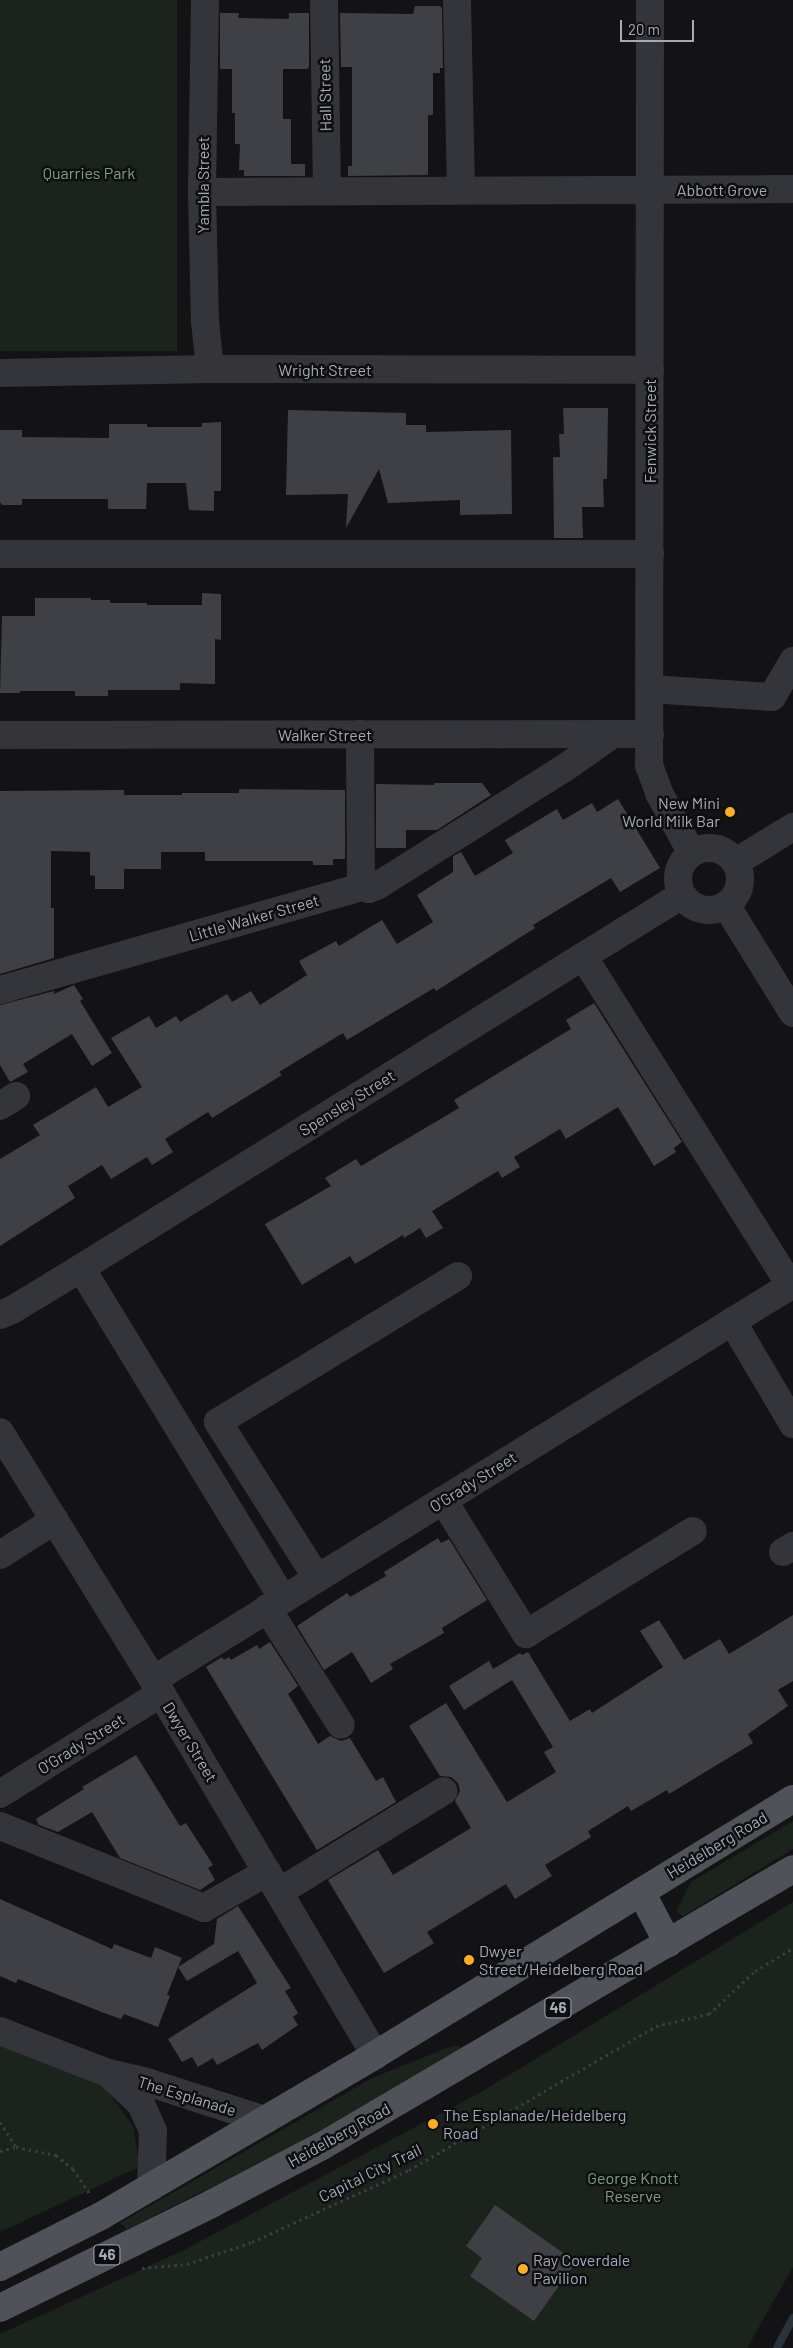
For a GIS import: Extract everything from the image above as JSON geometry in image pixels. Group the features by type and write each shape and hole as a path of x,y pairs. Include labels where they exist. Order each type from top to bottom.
{"main road":[{"name":"Heidelberg Road","path":"0,2267 101,2216 375,2056 793,1799"},
{"name":"Heidelberg Road","path":"0,2308 214,2203 322,2146 793,1869"},
{"path":"640,1892 668,1943"}],"street":[{"name":"Yambla Street","path":"205,0 202,192 205,321 210,369"},
{"name":"Hall Street","path":"324,0 327,191"},
{"path":"457,0 461,190"},
{"name":"Fenwick Street","path":"650,0 649,765 653,779 691,852"},
{"name":"Abbott Grove","path":"202,192 793,189"},
{"name":"Wright Street","path":"0,373 210,369 650,370"},
{"path":"0,554 650,554"},
{"path":"650,689 772,697 793,661"},
{"path":"360,734 361,887"},
{"name":"Little Walker Street","path":"0,990 361,887 369,889 377,886 566,767 613,734"},
{"name":"Walker Street","path":"0,735 650,734"},
{"path":"736,862 793,827"},
{"path":"700,848 715,848 729,855 736,862 739,871 738,890 726,905 706,910 688,902 682,895 677,877 679,867 691,852 700,848"},
{"name":"Spensley Street","path":"4,1316 682,895"},
{"path":"726,905 793,1013"},
{"path":"583,956 792,1285"},
{"path":"81,1268 275,1604 342,1725"},
{"path":"317,1578 218,1422 458,1276"},
{"name":"O'Grady Street","path":"0,1794 275,1604 792,1285"},
{"path":"732,1322 793,1424"},
{"name":"Dwyer Street","path":"0,1432 157,1687 375,2056"},
{"path":"443,1500 526,1634 693,1531"},
{"path":"0,1555 55,1520"},
{"path":"0,1826 204,1908 273,1882 444,1791"},
{"name":"The Esplanade","path":"0,2030 108,2073 147,2082 265,2120"},
{"name":"The Esplanade","path":"108,2073 142,2104 153,2131 151,2187"}],"path":[{"name":"Capital City Trail","path":"121,2248 130,2266 140,2268 187,2264 252,2242 347,2200 409,2170 656,2026 709,2014 755,1971 793,1948"},
{"path":"0,2122 16,2147"},
{"path":"0,2151 16,2147 56,2155 73,2169 91,2195 101,2216"}],"green space":[{"name":"Quarries Park","path":"0,0 177,0 177,351 0,351"},
{"path":"793,1821 793,1849 683,1916 676,1912 691,1882"},
{"name":"George Knott Reserve","path":"793,1902 793,2267 747,2348 0,2348 0,2334 182,2251 483,2091"},
{"path":"0,2043 104,2086 134,2128 139,2167 0,2232"},
{"path":"455,2045 461,2048 298,2144 127,2229 120,2223 372,2078"}],"building":[{"path":"415,6 440,6 442,8 443,68 440,68 440,73 433,73 433,115 428,115 428,175 348,176 348,166 352,166 352,67 341,67 340,13 413,14"},
{"path":"220,13 239,13 238,18 289,19 289,13 309,13 309,67 307,69 283,69 283,119 291,119 291,164 305,164 305,176 244,176 244,170 239,170 240,144 235,144 235,113 232,113 232,69 220,69"},
{"path":"563,408 608,408 607,479 603,479 604,507 582,507 583,538 554,538 553,457 560,457 559,434 564,434"},
{"path":"288,410 406,413 406,425 426,425 426,432 511,430 512,514 460,515 460,500 388,503 379,469 346,528 348,494 286,495"},
{"path":"221,422 221,491 214,491 214,511 189,510 186,483 147,483 146,509 108,509 108,499 22,499 22,505 2,505 0,502 0,430 22,430 22,437 109,438 109,424 147,424 147,427 202,427 202,423"},
{"path":"202,593 221,594 221,640 215,639 215,684 180,683 180,690 108,690 108,696 75,696 75,691 0,693 2,616 35,616 35,598 91,598 91,600 110,600 110,603 202,605"},
{"path":"434,783 482,783 491,795 437,830 406,830 406,848 376,848 376,784 434,785"},
{"path":"239,789 345,790 345,859 333,859 333,865 313,865 313,861 205,861 205,852 161,852 161,869 124,869 124,889 95,889 95,876 90,875 90,852 51,851 51,908 54,908 54,958 0,974 0,791 124,790 124,795 182,795 182,793 239,793"},
{"path":"618,799 660,868 620,892 611,878 533,925 535,928 436,991 434,988 347,1040 343,1033 279,1072 282,1075 212,1118 208,1112 165,1139 173,1152 152,1165 147,1157 111,1179 102,1165 68,1186 75,1198 0,1246 0,1159 40,1135 33,1125 96,1087 108,1107 142,1087 111,1038 149,1016 156,1028 176,1016 180,1022 227,994 232,1002 251,991 260,1005 307,975 299,961 336,941 339,946 382,920 397,944 433,922 417,895 453,872 453,856 461,852 475,876 513,853 505,840 557,809 563,820 592,803 597,812"},
{"path":"74,985 83,999 80,1001 112,1053 92,1066 72,1034 23,1064 28,1072 10,1082 0,1065 0,1005 54,991 54,994"},
{"path":"594,1003 682,1142 674,1148 676,1152 654,1166 618,1107 566,1139 560,1129 514,1157 520,1167 502,1178 498,1171 432,1211 443,1228 426,1238 420,1228 404,1238 403,1235 355,1264 350,1256 302,1285 265,1224 331,1186 325,1178 356,1159 361,1166 459,1108 454,1100 571,1029 566,1020"},
{"path":"438,1538 441,1543 449,1539 487,1600 442,1628 444,1633 390,1664 393,1669 371,1683 352,1652 324,1670 297,1626 347,1593 350,1597 386,1576 384,1572"},
{"path":"793,1615 793,1681 778,1690 788,1706 748,1734 753,1743 669,1794 667,1790 631,1811 628,1806 588,1831 591,1837 545,1865 552,1876 515,1899 506,1884 427,1932 434,1943 384,1973 328,1880 378,1850 393,1875 471,1828 455,1801 460,1791 458,1783 451,1777 440,1776 409,1726 446,1703 507,1802 556,1772 544,1752 553,1747 512,1680 464,1710 449,1686 489,1661 493,1669 520,1653 522,1655 528,1652 570,1721 590,1709 592,1713 663,1667 640,1631 659,1620 684,1660 720,1639 729,1654"},
{"path":"270,1642 298,1686 288,1694 318,1744 330,1736 341,1741 350,1738 376,1781 383,1777 396,1802 317,1850 206,1667 222,1657 224,1660 229,1657 231,1660 257,1645 259,1649"},
{"path":"136,1755 180,1826 186,1823 213,1865 208,1868 215,1880 200,1890 120,1858 92,1812 58,1832 39,1825 36,1819 84,1789 82,1787"},
{"path":"0,1899 112,1949 114,1944 151,1958 155,1947 182,1958 167,1995 170,1996 158,2027 124,2014 121,2019 18,1979 16,1983 0,1976"},
{"path":"238,1906 291,1988 285,1991 298,2013 293,2017 298,2025 262,2050 258,2043 217,2065 213,2058 198,2067 192,2057 182,2062 168,2039 257,1983 238,1951 187,1981 178,1967 214,1944 217,1919"},
{"name":"Ray Coverdale Pavilion","path":"495,2205 576,2262 534,2321 470,2276 482,2258 466,2246"}],"waterway":[{"path":"777,2348 793,2318"}],"place":[{"name":"New Mini World Milk Bar","path":"730,812"},
{"name":"Dwyer Street/Heidelberg Road","path":"469,1960"},
{"name":"The Esplanade/Heidelberg Road","path":"433,2124"},
{"name":"Ray Coverdale Pavilion","path":"523,2269"}]}
